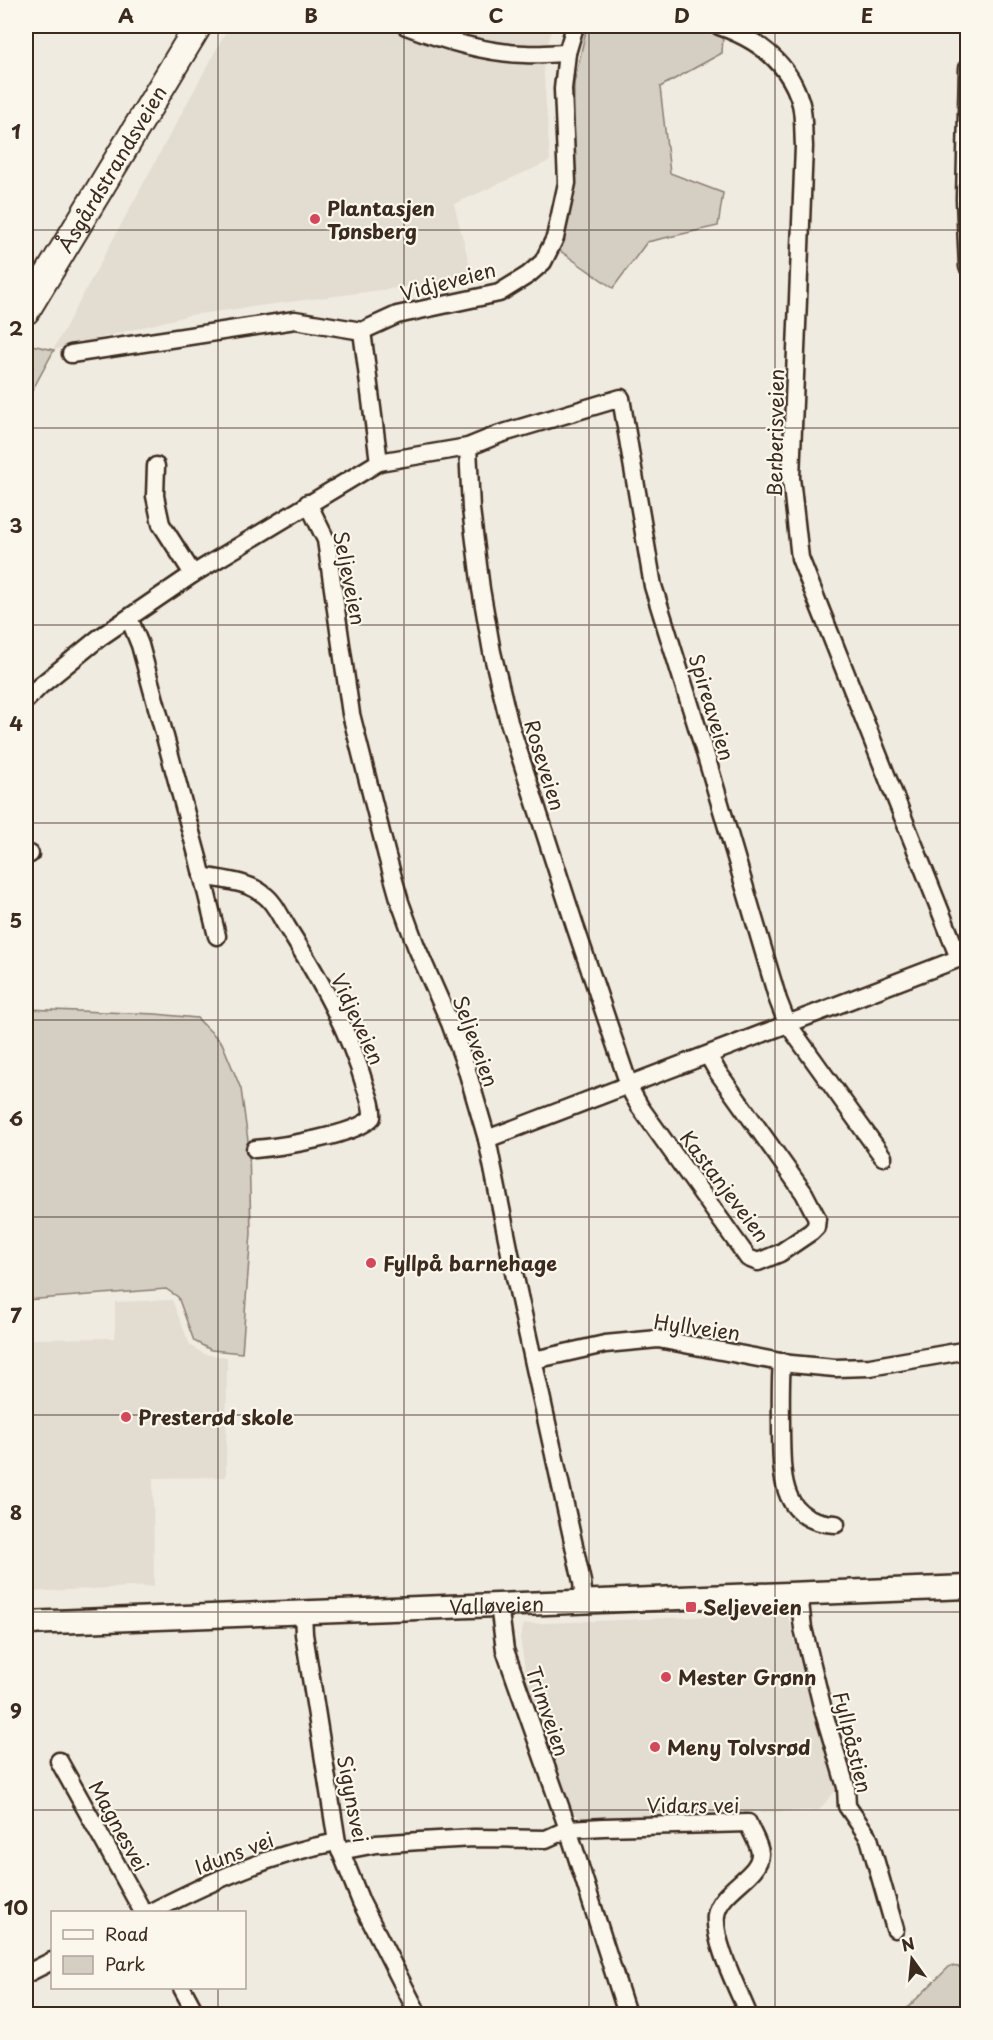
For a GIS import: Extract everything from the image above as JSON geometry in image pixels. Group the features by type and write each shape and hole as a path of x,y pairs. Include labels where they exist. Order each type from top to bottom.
{"main road":[{"name":"Åsgårdstrandsveien","path":"26,311 198,26"},
{"name":"Valløveien","path":"26,1623 968,1587"}],"street":[{"path":"406,26 435,37 474,47 524,54 567,53"},
{"name":"Vidjeveien","path":"362,331 397,315 498,293 528,275 543,262 555,238 567,183 563,89 567,53 575,26"},
{"name":"Berberisveien","path":"719,26 746,37 769,52 785,69 801,104 804,146 792,478 800,558 964,956"},
{"path":"968,68 965,199 968,267"},
{"path":"71,354 295,320 362,331 379,462"},
{"name":"Spireaveien","path":"468,447 500,434 621,398 652,586 703,746 778,1000 787,1023"},
{"path":"26,700 99,638 193,574 379,462 468,447"},
{"name":"Roseveien","path":"468,447 471,509 481,589 506,712 574,926 629,1084"},
{"path":"156,466 155,496 161,524 193,574"},
{"name":"Seljeveien","path":"309,503 326,540 351,714 387,856 416,946 450,1023 466,1067 487,1139 582,1582 584,1601"},
{"path":"129,618 140,645 217,936"},
{"name":"Vidjeveien","path":"202,876 256,889 265,895 274,907 305,956 338,1020 359,1068 372,1110 372,1117 363,1125 279,1147 255,1149"},
{"path":"487,1139 964,956"},
{"path":"787,1023 883,1157"},
{"name":"Kastanjeveien","path":"629,1084 640,1107 748,1258 758,1262 764,1261 811,1232 816,1227 817,1218 810,1202 723,1080 708,1054"},
{"name":"Hyllveien","path":"534,1360 605,1344 658,1339 782,1362 835,1368 870,1366 968,1350"},
{"path":"782,1362 780,1382 785,1490 798,1510 823,1524 836,1524"},
{"name":"Fyllpåstien","path":"799,1594 802,1628 846,1787 847,1806 868,1838 895,1929"},
{"name":"Trimveien","path":"500,1605 505,1650 567,1829 627,2014"},
{"name":"Sigynsvei","path":"303,1612 304,1634 338,1847 362,1902 418,2014"},
{"name":"Magnesvei","path":"59,1761 142,1911"},
{"name":"Vidars vei","path":"567,1829 748,1823 759,1848 759,1859 752,1870 719,1903 716,1917 727,1968 748,2014"},
{"path":"338,1847 474,1838 546,1839 567,1829"},
{"name":"Iduns vei","path":"153,1911 206,1884 254,1865 338,1847"},
{"path":"26,1974 51,1961"},
{"path":"183,1989 196,2014"}],"shaded area":[{"path":"229,26 447,26 458,29 464,26 553,26 543,61 550,161 454,204 473,278 190,315 53,350"},
{"name":"Presterød skole","path":"172,1300 190,1345 204,1354 227,1357 226,1477 153,1478 154,1586 26,1592 26,1339 115,1338 115,1302"},
{"path":"787,1613 836,1790 819,1810 581,1819 569,1807 529,1693 520,1638 524,1624"}],"green space":[{"path":"587,26 693,26 723,35 722,53 660,87 670,173 723,193 718,226 647,242 613,288 556,248 573,162 574,83"},
{"path":"27,344 54,350 26,402 26,347"},
{"path":"26,1009 156,1014 197,1018 222,1043 241,1089 249,1148 251,1233 242,1353 211,1350 194,1341 178,1297 166,1289 26,1300"},
{"path":"950,1966 967,1968 967,2014 901,2014"}],"place":[{"name":"Plantasjen Tønsberg","path":"315,219"},
{"name":"Fyllpå barnehage","path":"371,1263"},
{"name":"Presterød skole","path":"126,1417"},
{"name":"Seljeveien","path":"691,1607"},
{"name":"Mester Grønn","path":"666,1677"},
{"name":"Meny Tolvsrød","path":"655,1747"}]}
